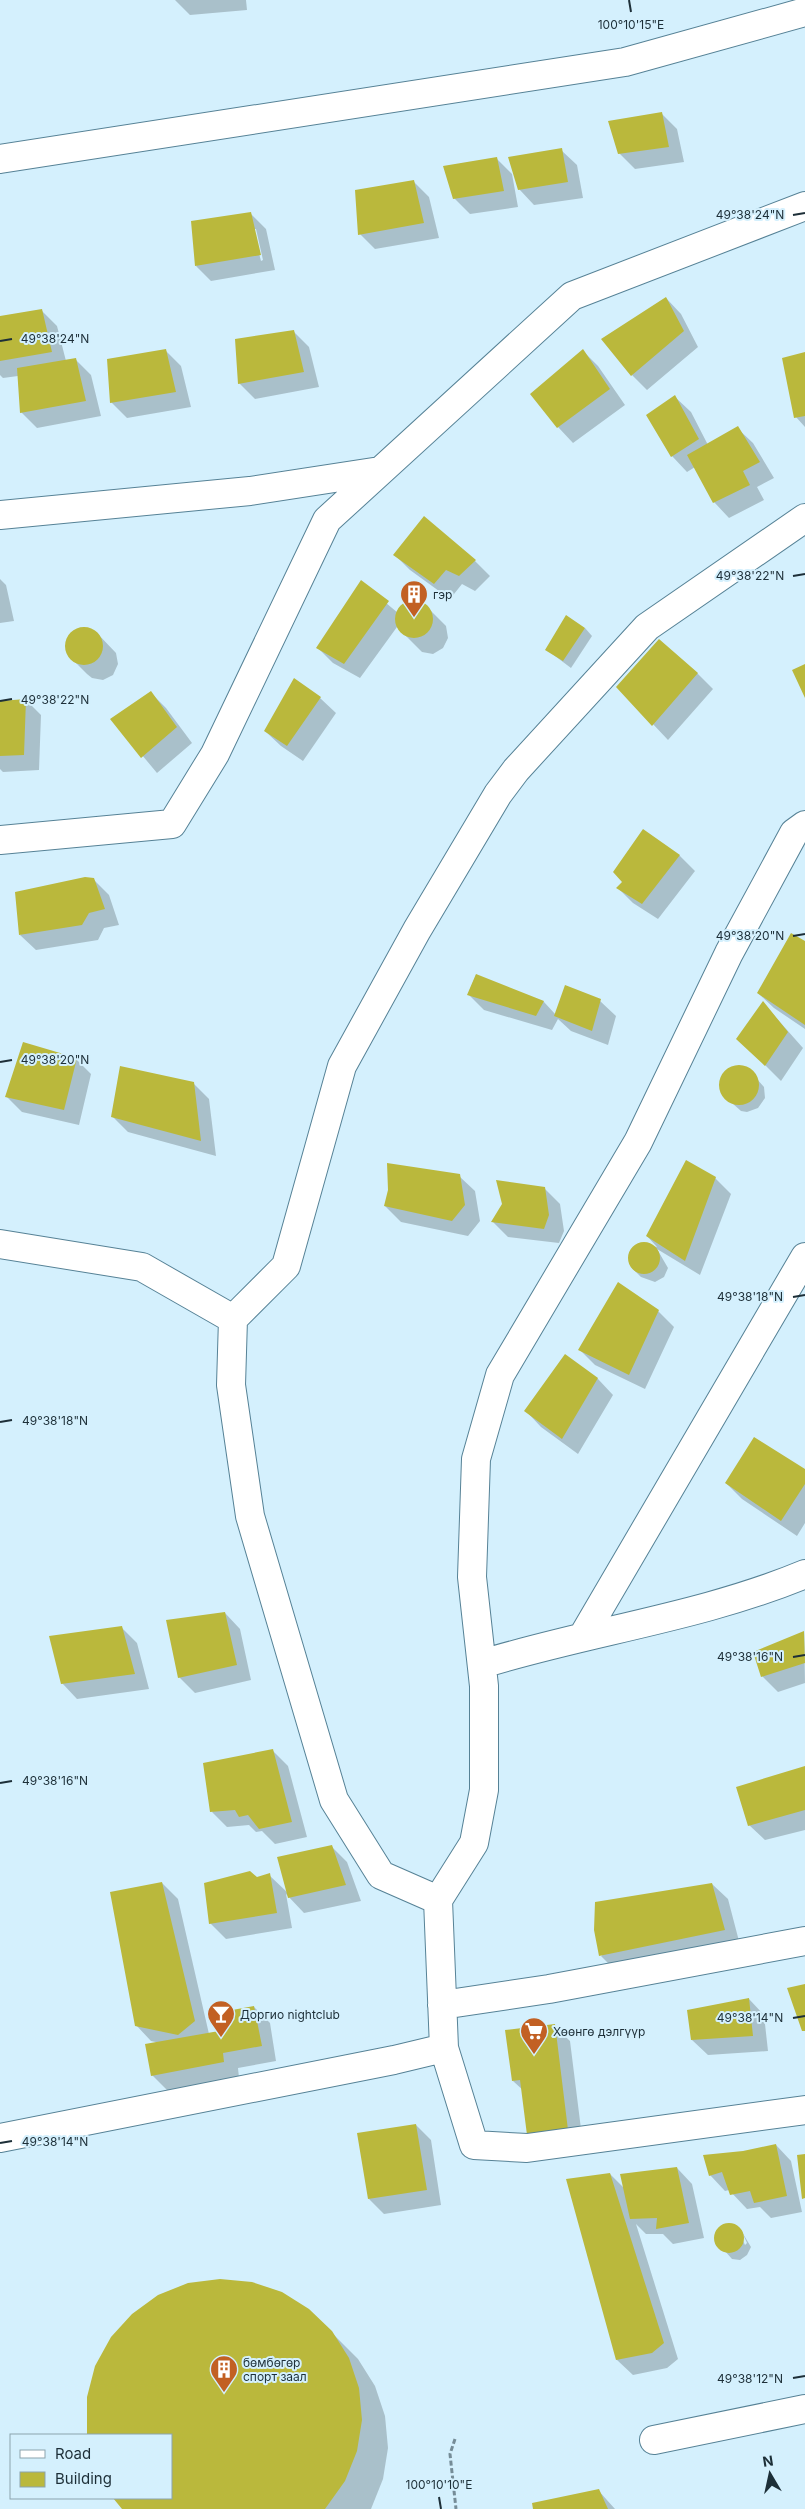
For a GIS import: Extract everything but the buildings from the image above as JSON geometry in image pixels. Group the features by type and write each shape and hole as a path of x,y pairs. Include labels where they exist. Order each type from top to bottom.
{"street":[{"path":"0,159 625,62 805,12"},
{"path":"0,840 172,824 215,754 327,520 572,296 805,206"},
{"path":"0,515 250,491 380,471"},
{"path":"438,1900 381,1875 334,1800 250,1516 231,1385 233,1319 286,1266 342,1066 418,930 498,794 516,770 647,627 805,518"},
{"path":"805,824 794,832 729,953 638,1142 500,1375 476,1459 472,1577 484,1686 484,1790 474,1843 438,1900 444,2048 474,2145 527,2148 805,2110"},
{"path":"0,1244 142,1267 233,1319"},
{"path":"583,1636 805,1257"},
{"path":"482,1664 543,1645 668,1617 751,1594 805,1574"},
{"path":"442,2004 548,1989 805,1941"},
{"path":"0,2138 394,2060 444,2048"},
{"path":"654,2440 805,2409"}],"path":[{"path":"456,2439 450,2454 456,2509"}],"place":[{"name":"гэр","path":"414,618"},
{"name":"Доргио nightclub","path":"221,2038"},
{"name":"Хөөнгө дэлгүүр","path":"534,2055"},
{"name":"бөмбөгөр спорт заал","path":"224,2393"}]}
